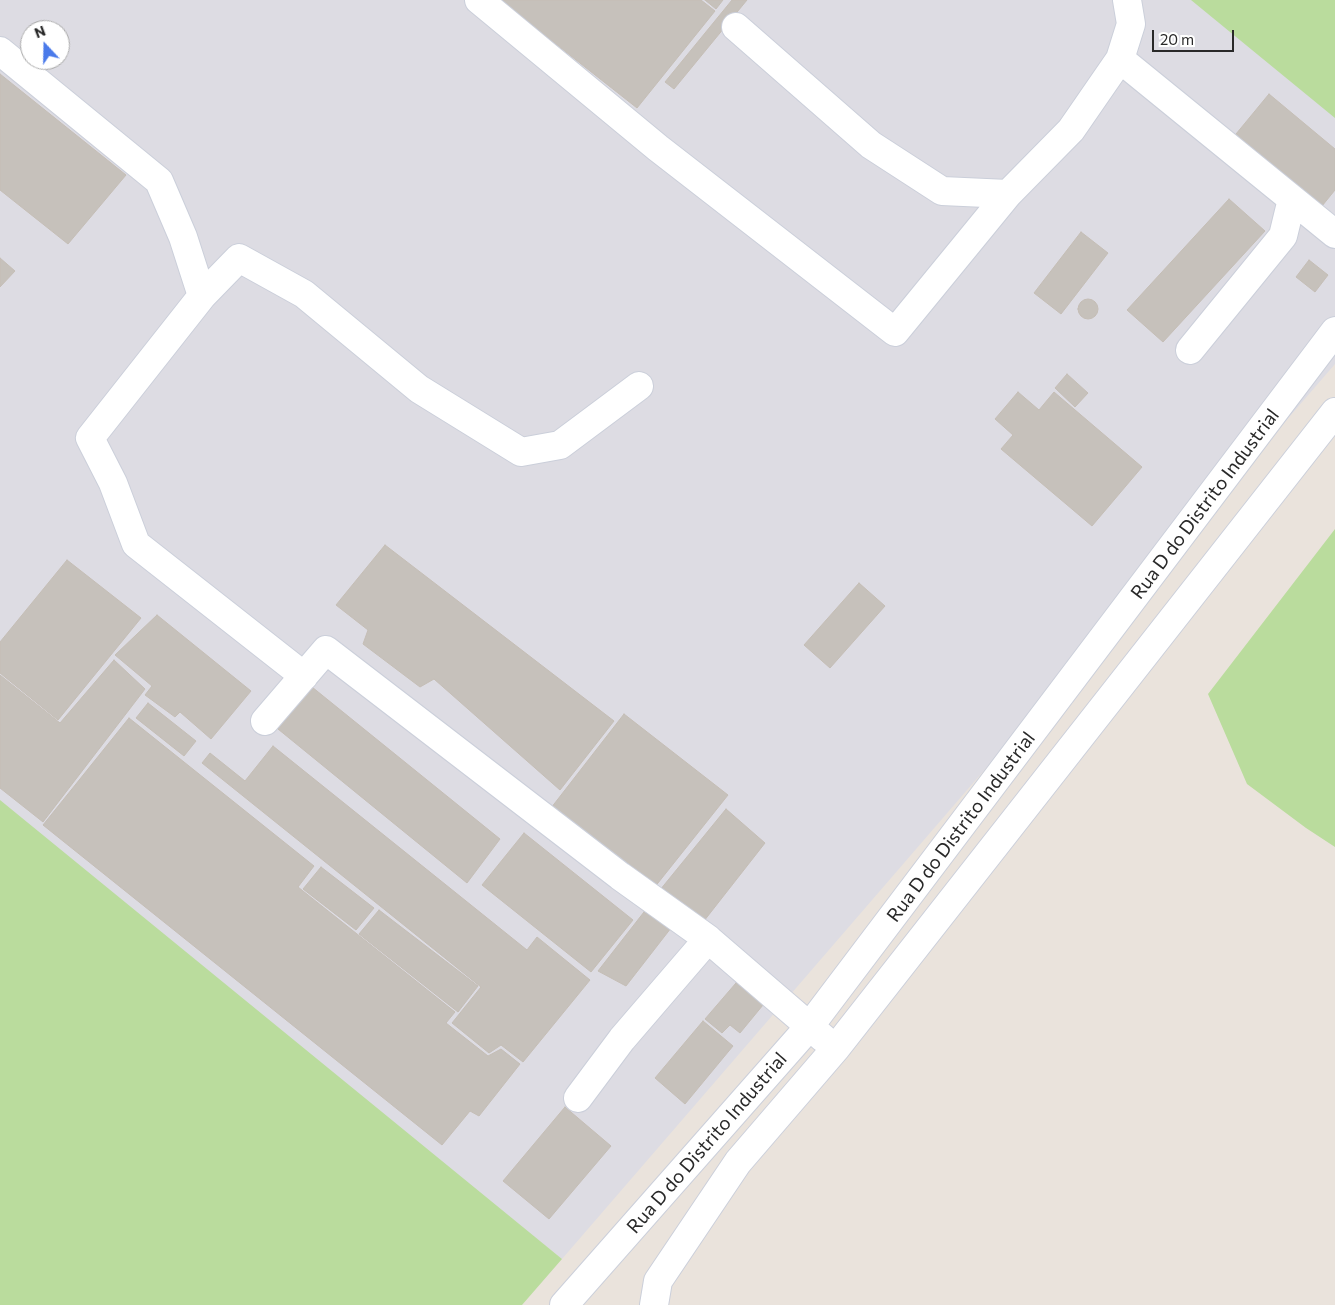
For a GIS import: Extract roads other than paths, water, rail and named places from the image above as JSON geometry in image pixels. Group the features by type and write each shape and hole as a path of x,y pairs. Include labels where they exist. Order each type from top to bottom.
{"street":[{"path":"479,0 658,148 895,332 1008,194 1071,130 1120,59 1131,24 1127,0"},
{"path":"736,27 871,145 942,191 1008,194"},
{"path":"0,51 159,181 183,237 202,296"},
{"path":"1120,59 1335,234"},
{"path":"1190,350 1283,236 1292,199"},
{"path":"304,676 136,544 113,483 90,438 202,296 239,258 304,294 419,389 521,452 560,445 639,386"},
{"name":"Rua D do Distrito Industrial","path":"564,1305 809,1027 1335,331"},
{"name":"Rua D do Distrito Industrial","path":"654,1305 658,1281 738,1162 836,1048 1335,412"},
{"path":"265,722 326,650 620,876 708,939 809,1027 836,1048"},
{"path":"578,1098 622,1039 708,939"}]}
